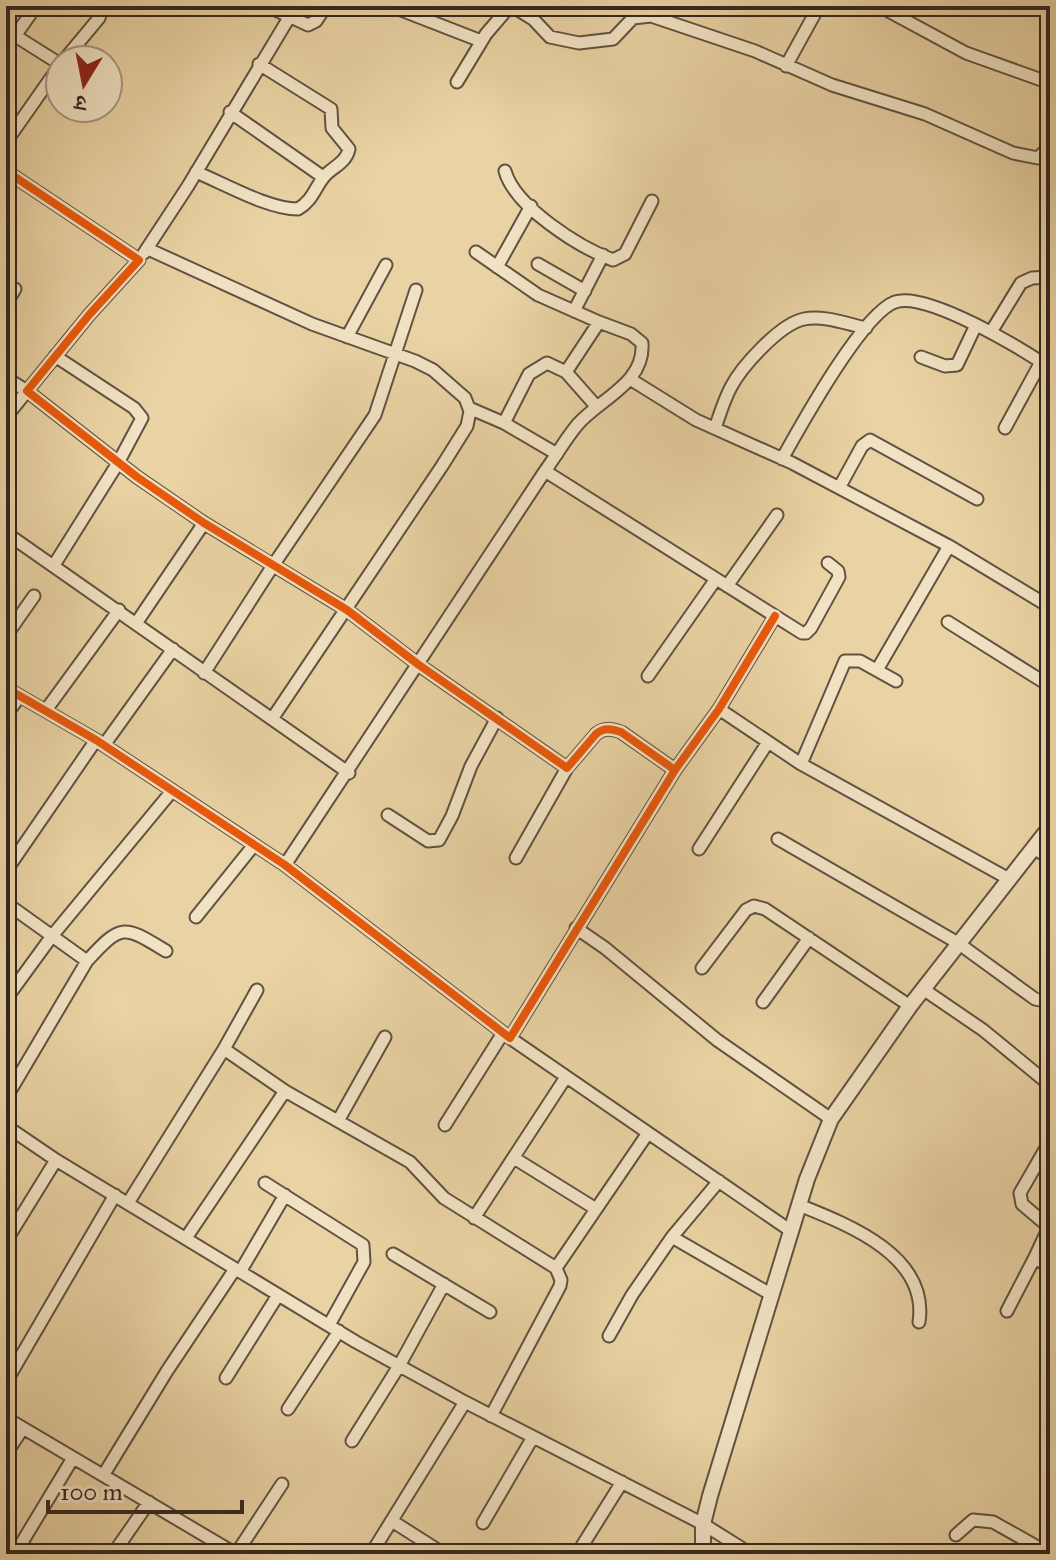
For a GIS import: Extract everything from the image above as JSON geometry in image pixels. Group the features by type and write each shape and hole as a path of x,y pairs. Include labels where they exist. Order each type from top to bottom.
{"street":[{"path":"36,6 10,33 44,53"},
{"path":"77,44 99,18 103,6"},
{"path":"267,6 311,25 326,6"},
{"path":"6,417 148,249 296,6"},
{"path":"391,6 481,41"},
{"path":"457,82 481,41 511,6 533,19 550,37 579,43 613,39 633,18 651,16 755,51 832,85 925,114 1029,157 1038,158 1050,146"},
{"path":"786,66 819,6"},
{"path":"879,6 966,53 1048,78"},
{"path":"196,172 288,209 298,209 306,204 323,177 349,153 347,145 332,128 331,109 259,64"},
{"path":"6,142 44,87"},
{"path":"230,112 323,177"},
{"path":"6,171 139,260"},
{"path":"505,171 511,186 531,206 563,232 613,260 625,254 652,201"},
{"path":"497,267 531,206"},
{"path":"148,249 347,337 433,370 455,386 469,408 467,426 442,466 272,719"},
{"path":"285,865 349,773 577,425 630,379 640,366 642,343 631,334 538,295 476,252"},
{"path":"574,311 603,255"},
{"path":"538,264 585,291"},
{"path":"347,337 386,265"},
{"path":"991,332 1021,283 1032,278 1050,277"},
{"path":"6,304 15,289"},
{"path":"204,673 375,415 416,290"},
{"path":"782,459 813,405 866,328 878,313 893,302 905,300 976,325 1046,365 1005,428"},
{"path":"715,428 733,383 760,351 790,325 803,319 820,318 866,328"},
{"path":"566,372 599,322"},
{"path":"921,357 945,366 957,365 976,325"},
{"path":"54,565 141,423 141,413 55,356"},
{"path":"504,423 529,374 547,363 566,372 596,406"},
{"path":"6,378 118,463 204,523 347,610 419,665 567,768"},
{"path":"630,379 696,420 782,459 949,546 1050,607"},
{"path":"469,408 504,423 557,454"},
{"path":"839,488 862,446 870,440 977,499"},
{"path":"545,471 802,633 811,628 839,577 838,571 828,563"},
{"path":"648,676 777,515"},
{"path":"137,622 204,523"},
{"path":"6,533 349,773"},
{"path":"877,670 949,546"},
{"path":"6,636 34,596"},
{"path":"46,710 119,610"},
{"path":"445,1125 576,928 675,770 719,709 775,616"},
{"path":"948,622 1050,686"},
{"path":"6,871 100,742 173,649"},
{"path":"801,764 845,661 860,661 896,681"},
{"path":"6,688 100,742 285,865 506,1036 791,1231"},
{"path":"6,715 20,696"},
{"path":"719,709 801,764 1009,879"},
{"path":"388,815 428,841 439,840 452,816 471,766 497,718"},
{"path":"516,858 567,768 601,730 621,732 675,770"},
{"path":"699,849 768,742"},
{"path":"6,999 52,936 172,791"},
{"path":"703,1554 703,1524 799,1205 831,1119 910,1006 1050,827"},
{"path":"778,839 958,943 1035,999 1050,1002"},
{"path":"196,917 254,845"},
{"path":"1035,849 1050,858"},
{"path":"6,903 87,961"},
{"path":"702,968 746,910 754,906 765,909 910,1006"},
{"path":"576,928 717,1040 831,1119"},
{"path":"6,1098 87,961 109,937 126,931 135,932 166,951"},
{"path":"763,1002 809,938"},
{"path":"923,989 983,1030 1050,1085"},
{"path":"128,1203 257,990"},
{"path":"338,1121 385,1037"},
{"path":"224,1049 285,1091 410,1162 444,1198 556,1268 560,1286 491,1416"},
{"path":"474,1218 566,1077"},
{"path":"186,1238 285,1091"},
{"path":"6,1126 237,1271 399,1366 703,1524 751,1554"},
{"path":"556,1268 648,1133"},
{"path":"1007,1311 1050,1226 1022,1204 1020,1193 1050,1141"},
{"path":"514,1158 596,1209"},
{"path":"6,1241 56,1160"},
{"path":"609,1336 632,1295 672,1237 719,1181"},
{"path":"265,1183 363,1245 364,1262 334,1328 288,1409"},
{"path":"6,1382 115,1195"},
{"path":"104,1474 167,1371 237,1271 285,1195"},
{"path":"799,1205 841,1222 863,1235 903,1267 914,1280 920,1296 919,1322"},
{"path":"672,1237 772,1295"},
{"path":"393,1254 490,1312"},
{"path":"1035,1257 1050,1268"},
{"path":"352,1441 399,1366 444,1284"},
{"path":"226,1378 278,1295"},
{"path":"371,1554 465,1402"},
{"path":"6,1418 236,1554 282,1484"},
{"path":"6,1454 23,1428"},
{"path":"483,1523 533,1437"},
{"path":"15,1554 73,1458"},
{"path":"577,1554 622,1482"},
{"path":"113,1554 149,1502"},
{"path":"956,1535 973,1520 986,1520 1050,1554"},
{"path":"392,1521 444,1554"}],"cycle path":[{"path":"6,171 139,260 27,391 137,477 204,523 347,610 419,665 567,768 596,734 608,729 621,732 675,770"},
{"path":"6,688 96,740 285,865 510,1038 675,770 719,709 775,616"}]}
